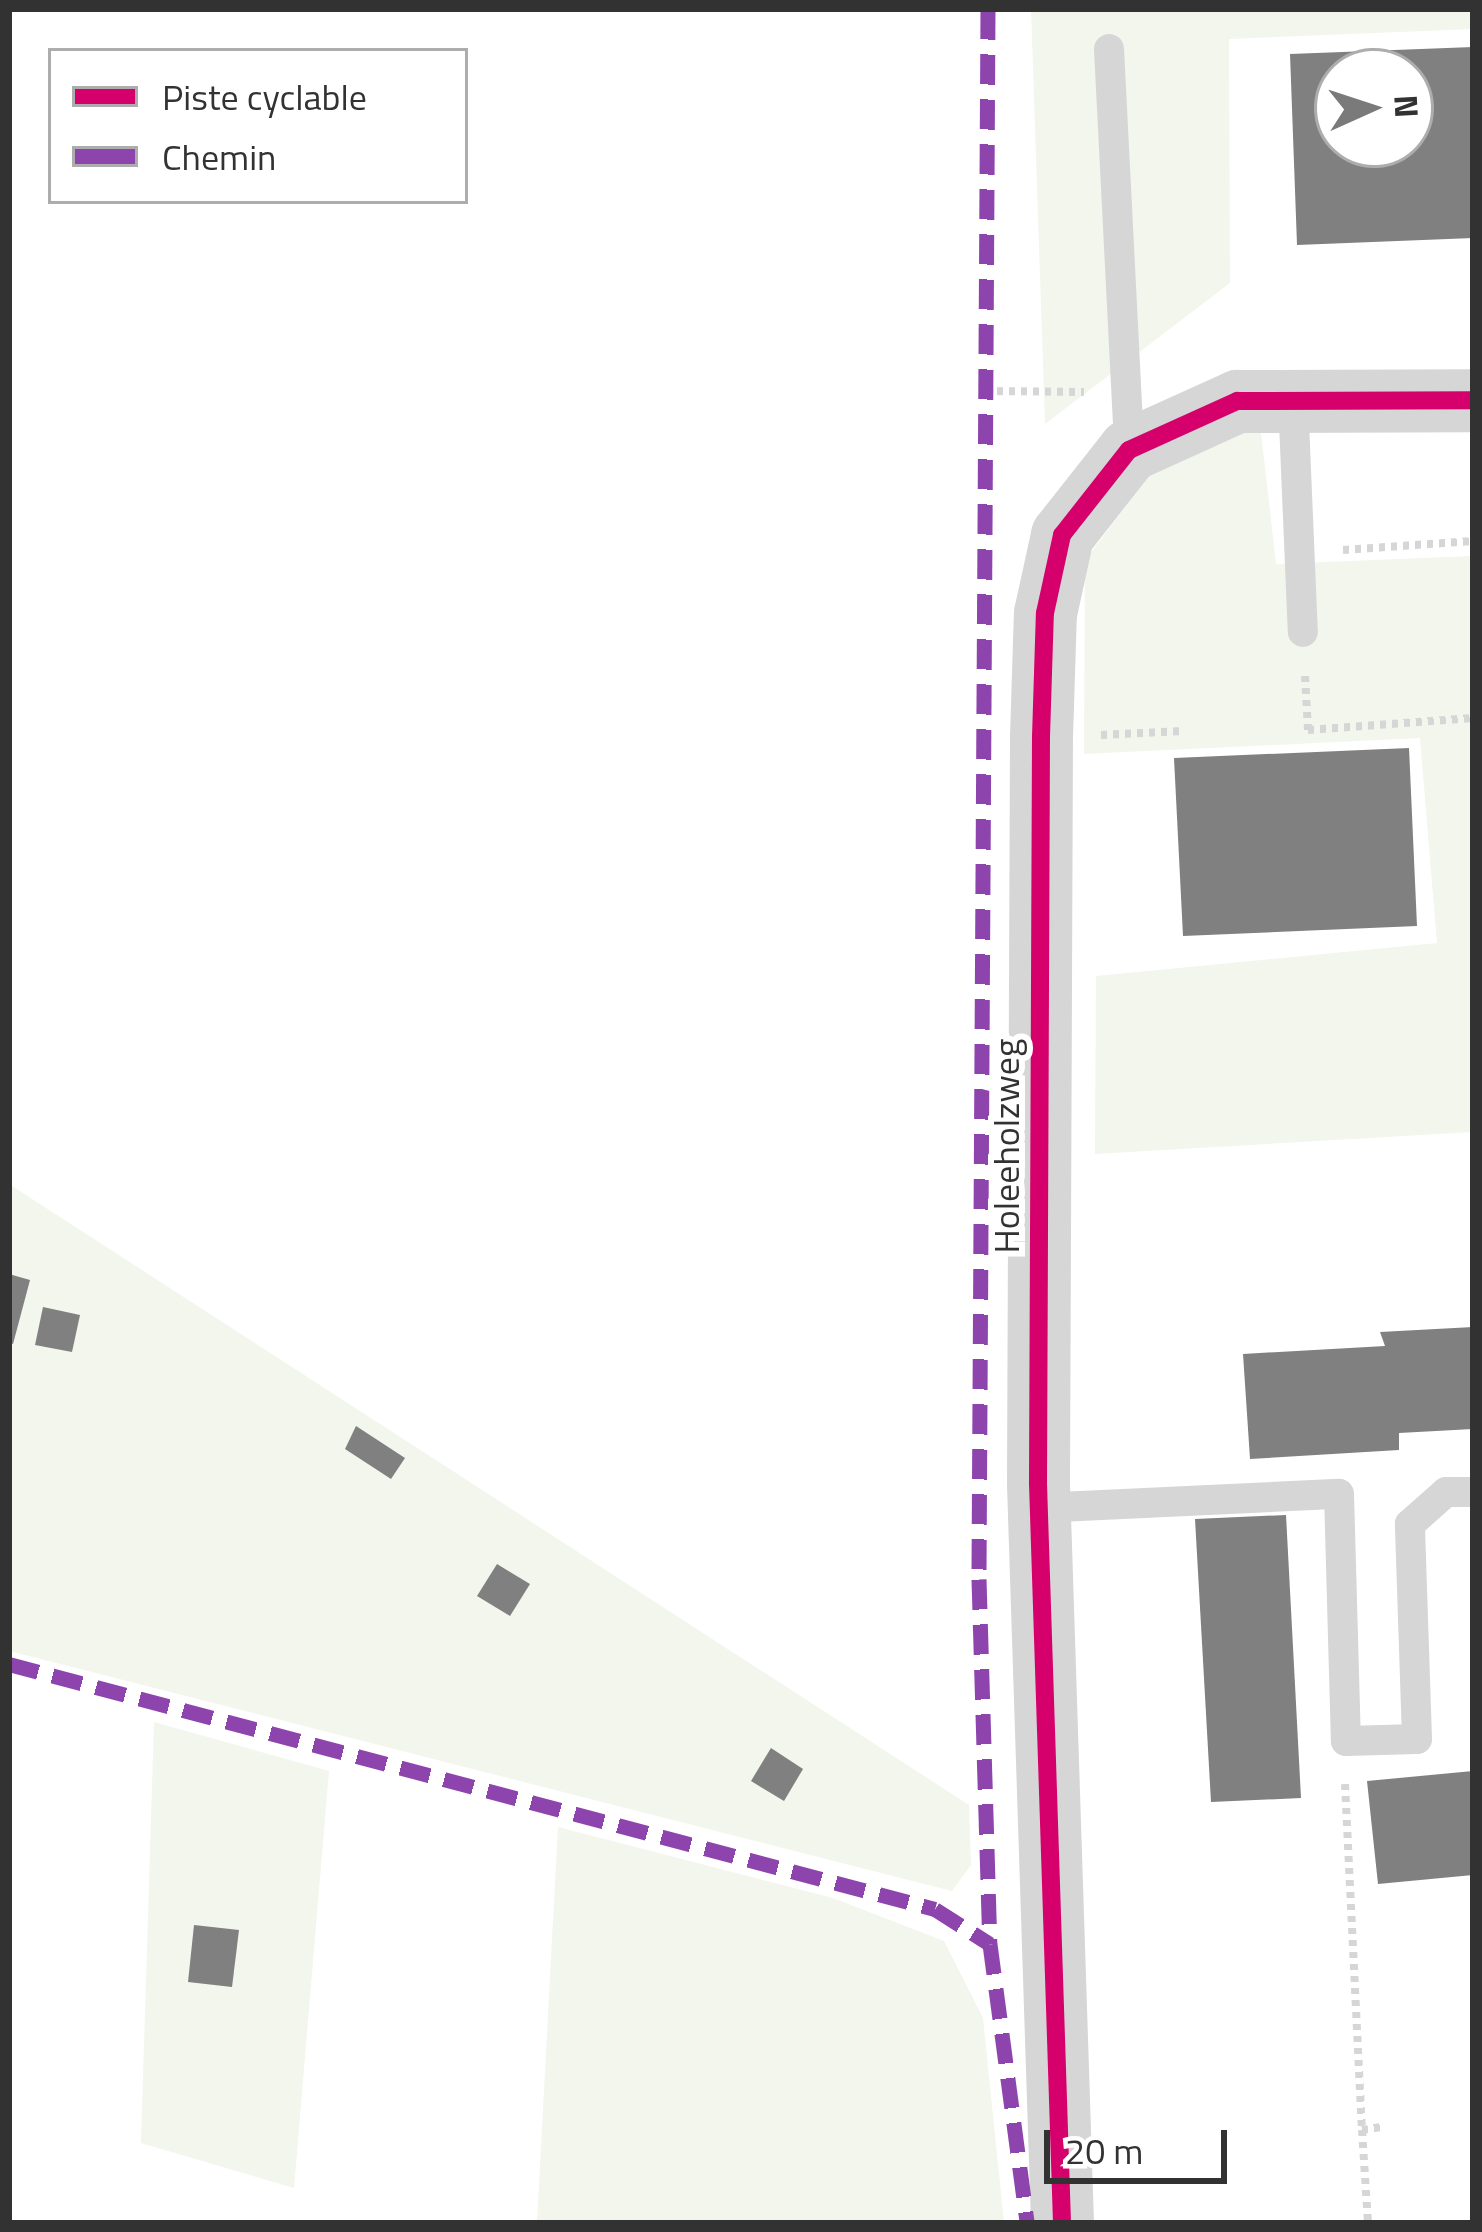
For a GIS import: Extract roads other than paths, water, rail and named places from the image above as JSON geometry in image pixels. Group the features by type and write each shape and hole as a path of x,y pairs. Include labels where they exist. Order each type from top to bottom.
{"street":[{"name":"Holeeholzweg","path":"1062,2223 1038,1508 1045,613 1062,535 1128,421 1237,401 1473,400"}],"lane":[{"path":"1109,50 1128,421"},
{"path":"1293,398 1303,632"},
{"path":"1038,1508 1339,1494 1346,1741 1417,1738 1410,1524 1446,1492 1473,1492"}]}
